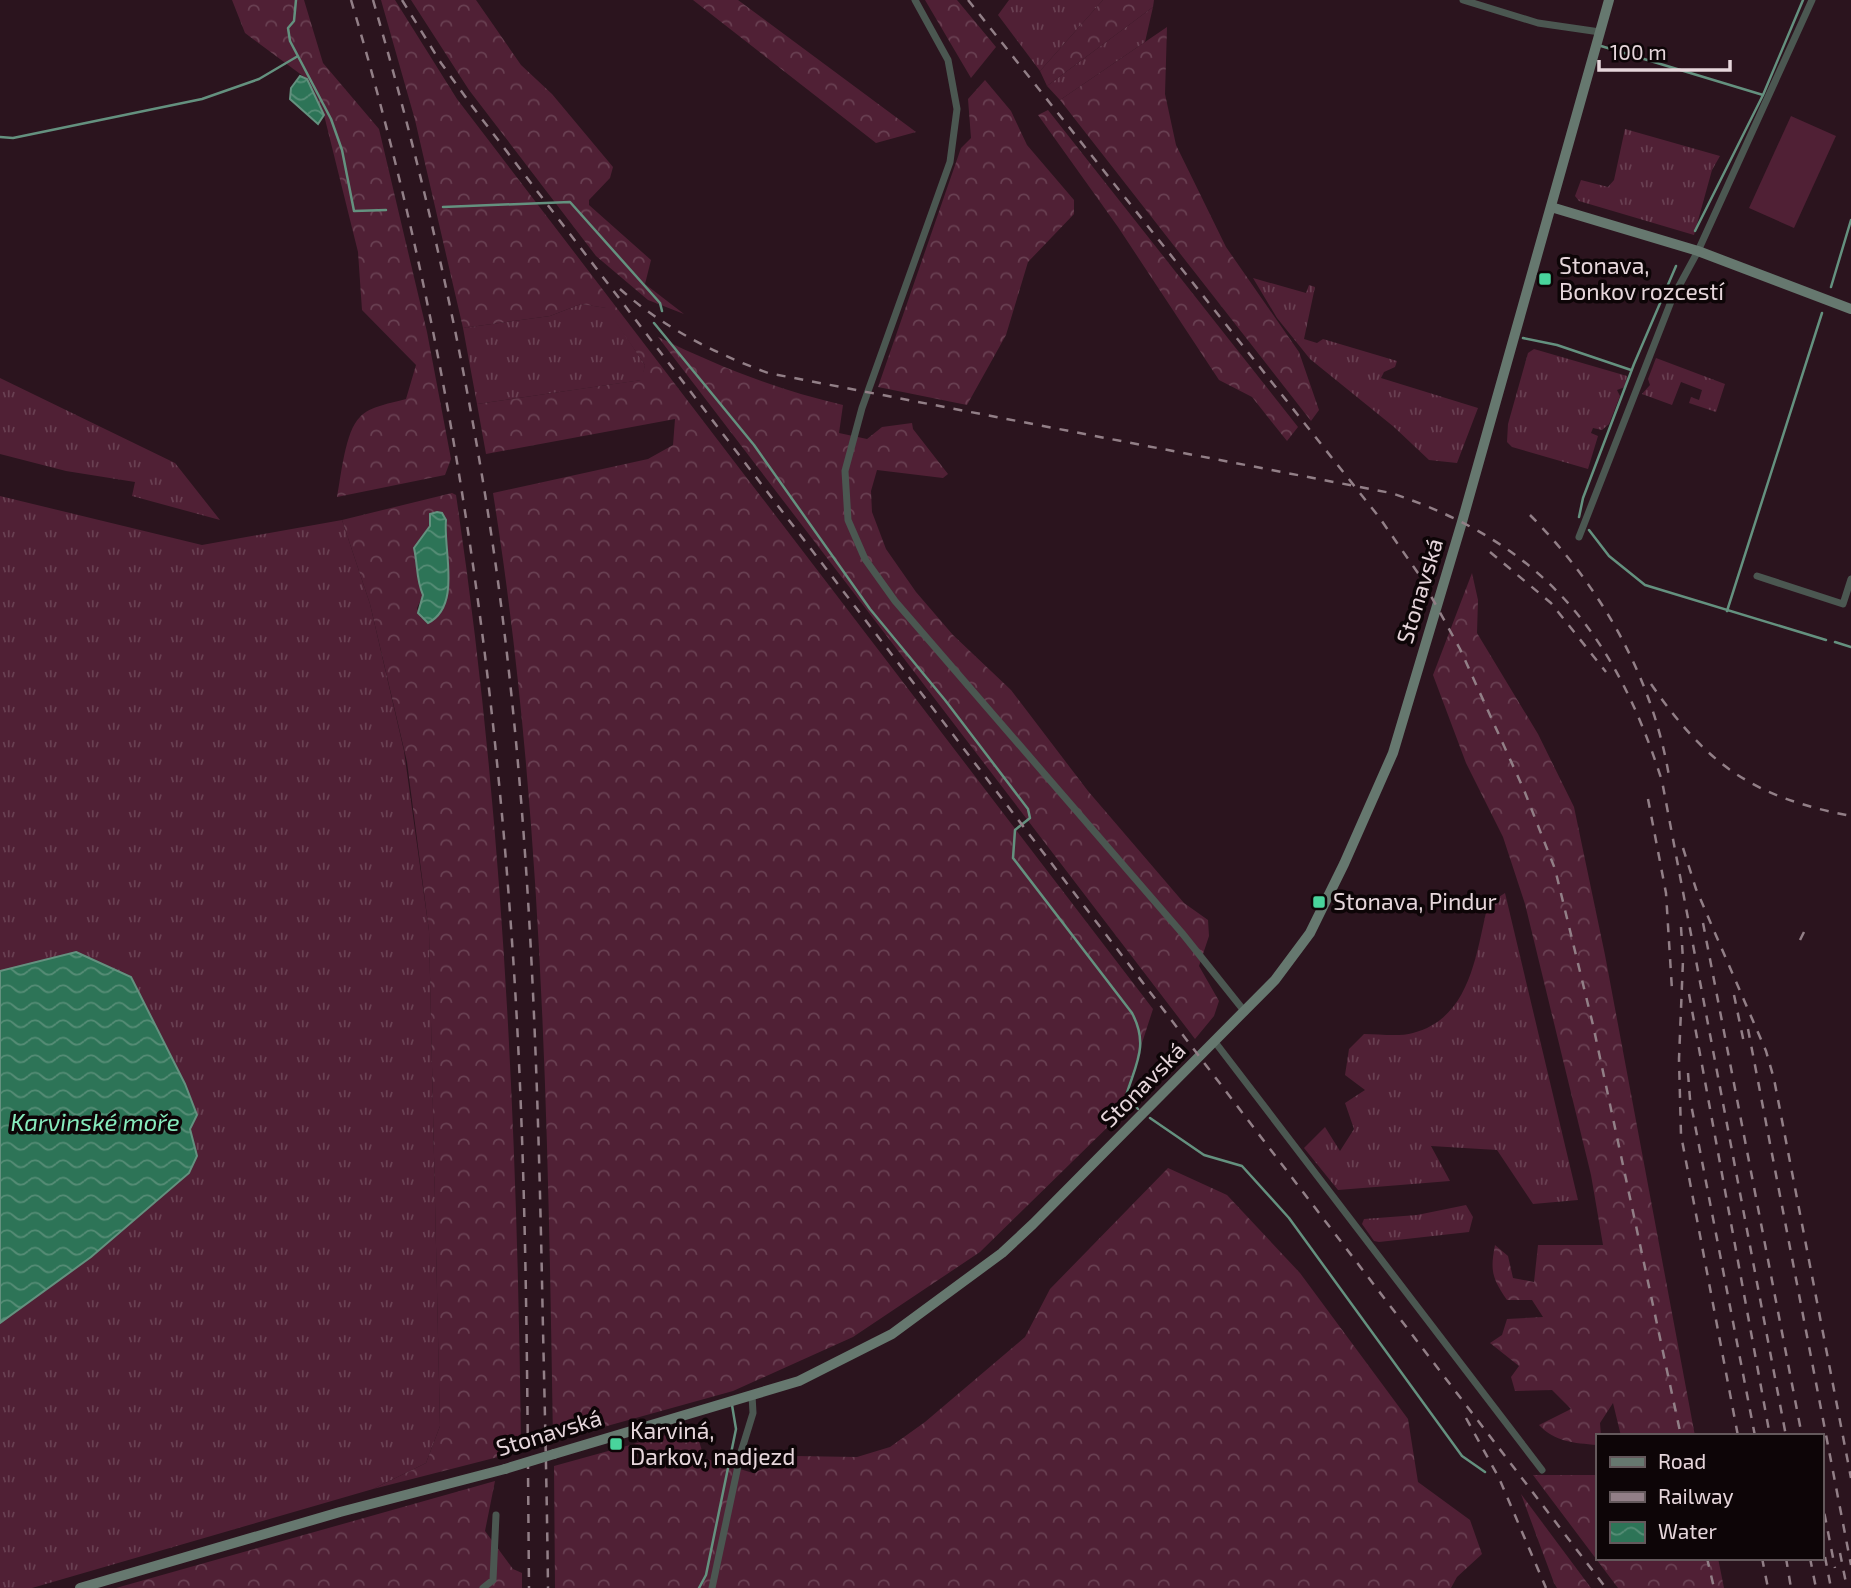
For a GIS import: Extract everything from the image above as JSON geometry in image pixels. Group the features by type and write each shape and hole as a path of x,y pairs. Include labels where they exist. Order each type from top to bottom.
{"street":[{"path":"915,0 948,60 957,109 950,162 862,408 848,459 845,471 848,520 865,559 895,601 1182,933 1245,1012"},
{"path":"1464,0 1538,23 1600,32"},
{"name":"Stonavská","path":"80,1588 340,1512 505,1469 799,1381 892,1334 1002,1254 1245,1012 1299,951 1310,933 1393,752 1609,0"},
{"path":"1579,537 1672,299 1698,251 1812,0"},
{"path":"1551,207 1698,251 1851,309"},
{"path":"1757,576 1843,604 1851,579"},
{"path":"1215,1042 1542,1470"},
{"path":"712,1588 741,1452 753,1413 752,1395"},
{"path":"483,1588 493,1580 496,1515"}],"green space":[{"path":"232,0 304,0 323,63 379,129 427,332 451,459 445,475 337,497 347,443 355,424 369,410 406,399 416,365 362,310 358,252 324,115 307,79 245,33"},
{"path":"381,0 395,0 457,99 1153,1009 1118,1117 980,1252 853,1337 733,1391 553,1441 545,1084 533,847 510,611 493,493 648,459 673,445 675,419 486,454 477,404 641,380 645,365 606,308 581,304 550,316 463,328 415,120"},
{"path":"411,0 476,0 521,65 552,94 613,167 610,178 589,200 589,205 651,260 645,284 684,314 648,300 596,256 469,90"},
{"path":"693,0 738,0 916,132 876,143"},
{"path":"925,0 957,0 996,47 971,78"},
{"path":"1009,0 1103,0 1040,71 998,15"},
{"path":"1103,0 1154,0 1153,7 1047,86 1040,71"},
{"path":"1153,7 1145,42 1060,100 1047,86"},
{"path":"1167,27 1165,94 1176,145 1226,247 1299,352 1319,410 1311,421 1060,100"},
{"path":"985,80 1011,111 1027,145 1074,200 1074,214 1028,262 1006,335 967,405 878,387 961,148 971,138 968,99"},
{"path":"1048,110 1298,427 1287,441 1252,397 1219,380 1118,227 1038,115"},
{"path":"1791,116 1836,136 1794,228 1749,208"},
{"path":"1625,129 1720,156 1712,170 1694,235 1579,201 1575,196 1581,180 1608,187 1614,180"},
{"path":"1253,278 1306,293 1309,285 1315,287 1304,339 1317,343 1323,339 1397,361 1395,367 1384,372 1381,378 1478,408 1457,463 1429,460 1394,427 1310,359 1277,318"},
{"path":"581,304 607,308 645,365 642,380 477,404 463,328 550,316"},
{"path":"658,337 748,376 843,405 839,433 867,439 882,427 912,423 913,429 948,474 943,478 877,470 871,491 872,512 886,549 916,592 953,635 1011,690 1088,791 1184,903 1208,920 1209,936 1199,966 1219,1001 1214,1016 1195,1039"},
{"path":"1534,349 1627,376 1625,387 1617,390 1620,396 1609,424 1602,430 1593,428 1591,433 1598,436 1588,469 1512,447 1507,442 1508,424 1528,353"},
{"path":"1656,358 1725,384 1716,412 1689,403 1691,397 1699,400 1702,390 1681,382 1672,405 1642,394 1650,385 1648,379"},
{"path":"0,378 175,463 220,520 132,496 135,482 66,471 0,454"},
{"path":"452,493 456,495 472,613 496,849 505,967 516,1204 521,1442 502,1456 373,1489 426,1463 440,1426 429,931 407,762 370,604 342,520","holes":["446,520 449,585 440,613 421,618 417,608 423,595 414,548 430,525"]},
{"path":"0,496 202,545 342,520 370,604 404,751 429,931 440,1426 426,1463 373,1489 32,1588 0,1588 0,1322 91,1257 189,1173 197,1156 190,1129 197,1115 76,952 0,971"},
{"path":"1472,573 1478,600 1477,633 1538,734 1574,807 1605,955 1695,1434 1621,1434 1613,1403 1600,1423 1601,1434 1596,1434 1596,1445 1558,1438 1539,1425 1571,1409 1552,1390 1515,1391 1511,1377 1519,1366 1490,1343 1502,1335 1507,1319 1543,1317 1532,1300 1507,1300 1494,1274 1495,1245 1508,1256 1513,1278 1534,1282 1538,1245 1603,1245 1591,1175 1525,904 1503,837 1466,763 1433,675"},
{"path":"1505,893 1578,1200 1533,1204 1497,1150 1431,1146 1450,1181 1338,1190 1304,1148 1325,1127 1340,1151 1354,1129 1345,1103 1365,1090 1345,1075 1349,1049 1364,1034 1413,1033 1432,1025 1448,1013 1468,981 1488,904"},
{"path":"1168,1168 1227,1195 1300,1273 1408,1419 1418,1482 1470,1520 1482,1554 1457,1577 1451,1588 555,1588 554,1466 695,1427 704,1458 753,1473 795,1456 857,1457 890,1447 925,1422 1025,1337 1050,1289"},
{"path":"1466,1205 1473,1217 1469,1232 1379,1242 1374,1241 1362,1224 1364,1219 1417,1215"},
{"path":"1533,1475 1596,1475 1596,1559"},
{"path":"495,1481 485,1531 513,1569 522,1573 522,1588 116,1588"},
{"path":"1521,1494 1591,1588 1557,1588"},
{"path":"1597,1560 1718,1560 1724,1588 1618,1588"}],"water":[{"path":"300,76 307,79 324,115 318,124 290,99 291,88"},
{"path":"442,513 446,520 448,591 445,604 438,615 428,623 418,613 423,595 414,548 430,526 430,514"},
{"name":"Karvinské moře","path":"76,952 131,977 185,1084 197,1115 190,1129 197,1156 189,1173 91,1257 0,1323 0,971"}],"waterway":[{"path":"296,0 294,21 288,28 290,41 331,119 342,150 354,211 386,210"},
{"path":"1695,231 1763,95 1803,0"},
{"path":"1601,46 1763,95"},
{"path":"0,137 13,138 202,99 259,79 298,56"},
{"path":"443,207 570,202 660,303 662,311"},
{"path":"1831,287 1851,220"},
{"path":"1579,517 1583,498 1634,364 1676,266"},
{"path":"1727,611 1822,313"},
{"path":"654,323 754,445 870,609 945,700 1028,809 1030,818 1015,830 1013,858 1132,1013 1140,1035 1140,1045 1137,1064 1126,1096 1138,1109"},
{"path":"1523,338 1557,345 1631,370"},
{"path":"1589,530 1609,556 1645,585 1826,640"},
{"path":"1835,642 1851,647"},
{"path":"1150,1118 1204,1155 1242,1166 1289,1218 1462,1456 1485,1472"},
{"path":"699,1588 706,1575 736,1429 732,1405"}],"railway":[{"path":"351,0 411,228 435,343 457,459 489,692 502,809 520,1092 529,1588"},
{"path":"373,0 445,281 485,495 508,662 531,948 541,1234 548,1588"},
{"path":"402,0 441,63 472,106 1606,1588"},
{"path":"968,0 1379,517 1420,576 1460,649 1524,790 1555,869 1593,1025 1681,1434"},
{"path":"620,289 654,316 690,338 768,373 1391,493 1444,514 1490,538 1531,567 1566,600 1595,638 1621,681 1643,728 1662,781 1786,1434"},
{"path":"1530,515 1579,572 1620,635 1650,703 1669,776"},
{"path":"1490,552 1551,603 1606,672"},
{"path":"1651,684 1693,737 1713,757 1736,774 1786,799 1851,816"},
{"path":"1648,799 1666,893 1672,990"},
{"path":"1683,848 1696,889 1766,1051 1774,1079 1851,1478"},
{"path":"1703,923 1802,1434"},
{"path":"1681,927 1681,1135 1738,1434"},
{"path":"1800,940 1804,932"},
{"path":"1689,994 1770,1434"},
{"path":"1734,995 1744,1043"},
{"path":"1748,1029 1851,1565"},
{"path":"1688,1073 1690,1099 1755,1434"},
{"path":"1466,1418 1499,1478 1546,1588"},
{"path":"1823,1506 1835,1568"},
{"path":"1840,1553 1847,1588"},
{"path":"1825,1557 1831,1588"},
{"path":"1707,1560 1714,1588"},
{"path":"1762,1560 1768,1588"},
{"path":"1786,1560 1791,1588"},
{"path":"1810,1560 1816,1588"}],"place":[{"name":"Stonava, Bonkov rozcestí","path":"1545,279"},
{"name":"Stonava, Pindur","path":"1319,902"},
{"name":"Karviná, Darkov, nadjezd","path":"616,1444"}]}
